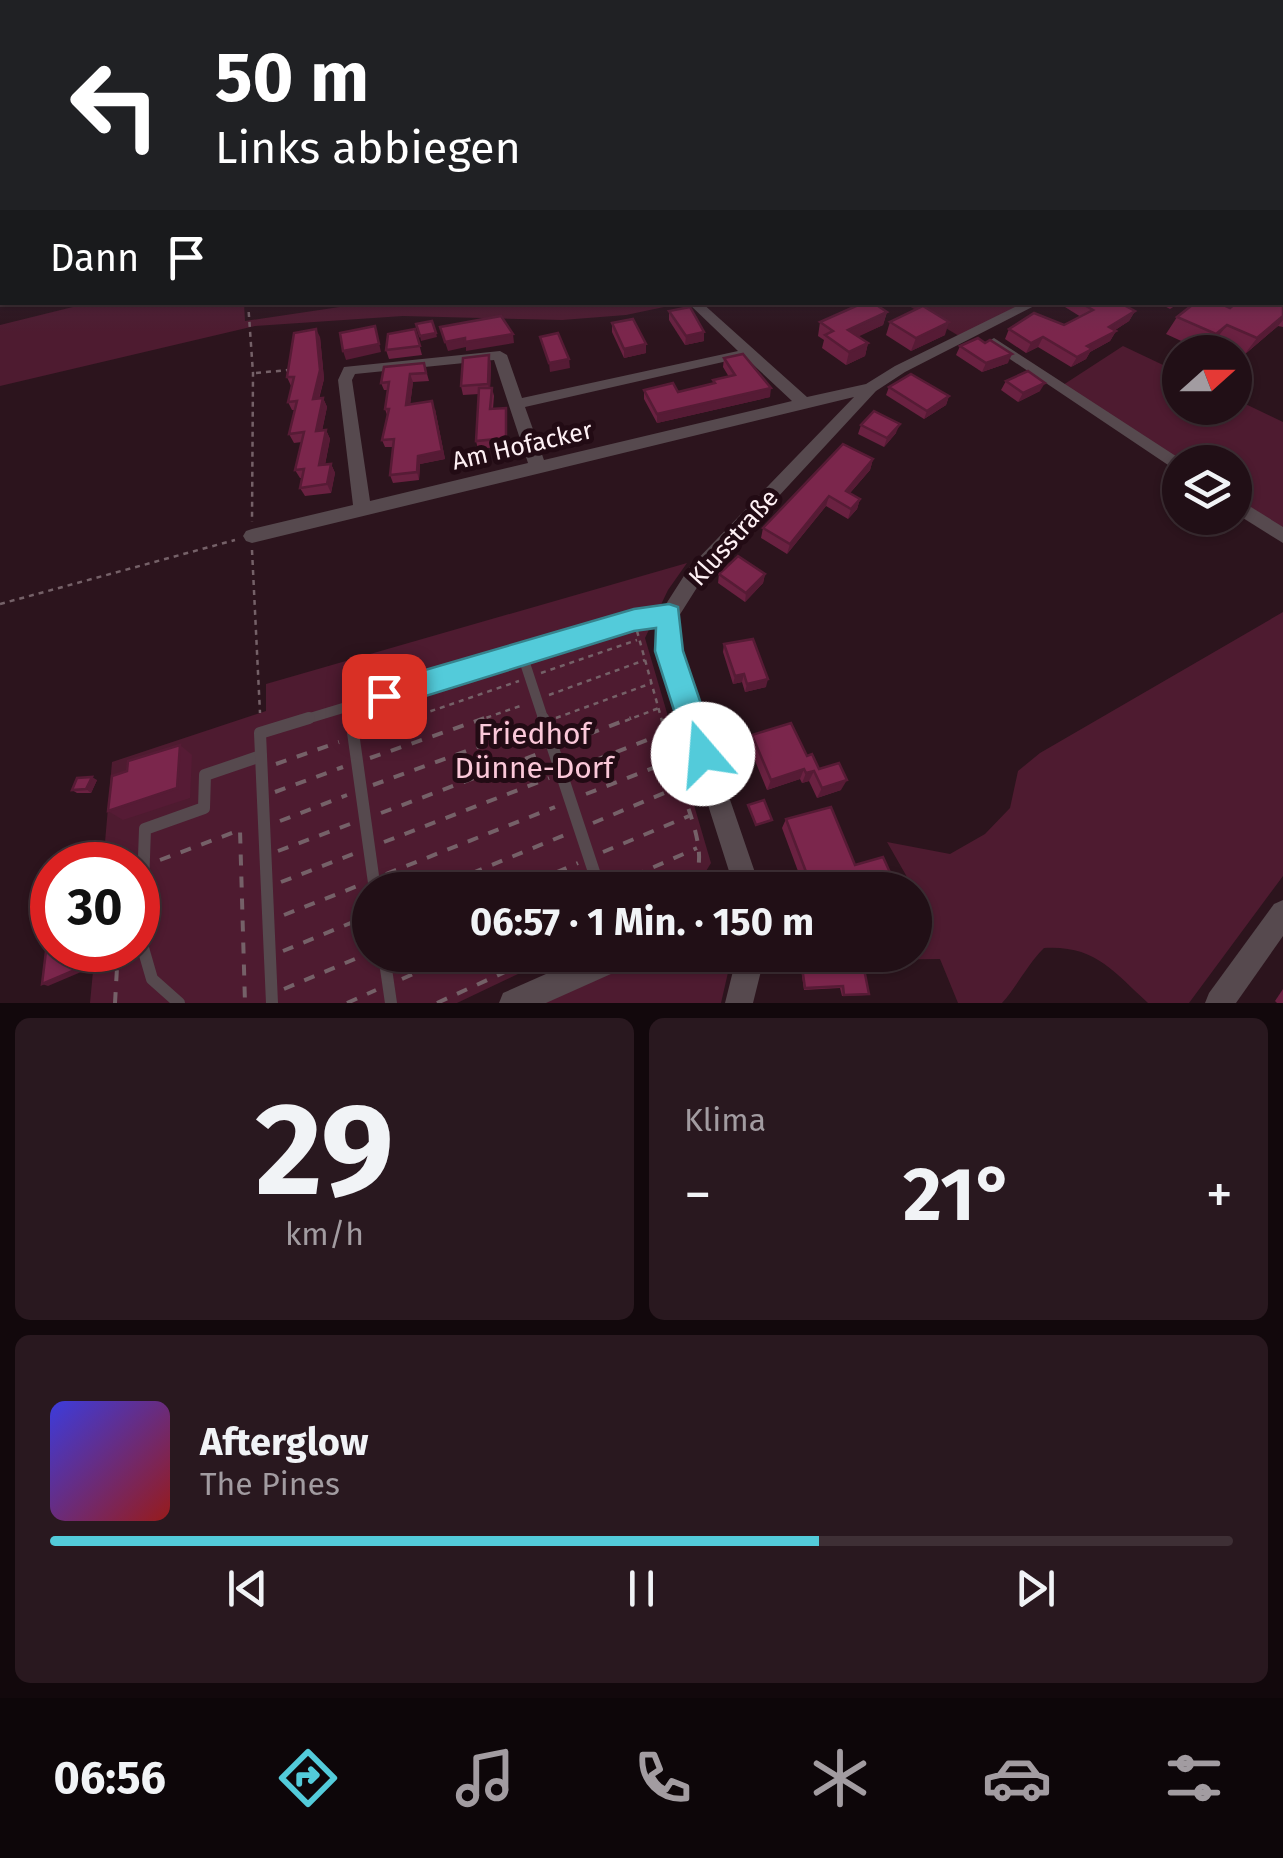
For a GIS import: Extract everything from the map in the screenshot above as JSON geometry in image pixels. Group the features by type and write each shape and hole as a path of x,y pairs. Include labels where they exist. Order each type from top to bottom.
{"street":[{"path":"696,305 804,403"},
{"name":"Klusstraße","path":"669,615 696,572 871,388 1025,305"},
{"path":"978,332 1162,456"},
{"path":"518,404 746,352"},
{"path":"362,508 345,380 349,370 500,356 538,467"},
{"name":"Am Hofacker","path":"252,536 871,388"},
{"path":"1252,515 1283,536"},
{"path":"669,615 669,651 742,872"},
{"path":"1219,1003 1283,913"},
{"path":"514,1003 583,972"},
{"path":"739,1003 747,972"}],"lane":[{"path":"272,999 260,733 634,620 669,615"},
{"path":"522,654 595,872"},
{"path":"349,706 372,872"},
{"path":"144,842 145,829 204,808 205,774 261,762"},
{"path":"150,972 152,979 179,1003"},
{"path":"386,972 391,1003"}],"path":[{"path":"248,305 260,713"},
{"path":"253,373 302,369"},
{"path":"0,604 252,536"},
{"path":"634,620 698,847 698,872"},
{"path":"261,762 354,738 638,640"},
{"path":"263,796 646,660"},
{"path":"264,826 654,683"},
{"path":"266,856 660,708"},
{"path":"267,888 666,732"},
{"path":"404,872 673,760"},
{"path":"475,872 681,786"},
{"path":"160,860 240,830 245,1003"},
{"path":"642,872 698,847"},
{"path":"268,921 352,892"},
{"path":"270,956 352,922"},
{"path":"272,999 352,961"},
{"path":"115,1003 117,972"},
{"path":"437,1003 505,972"}],"green space":[{"path":"81,305 244,305 245,321 353,305 674,305 626,315 562,320 403,316 255,326 0,386 0,325"},
{"path":"907,305 1018,308 959,336"},
{"path":"1123,346 1162,364 1162,425 1252,425 1252,407 1283,422 1283,529 1252,508 1252,445 1162,445 1162,449 1063,385"},
{"name":"Friedhof Dünne-Dorf","path":"687,563 668,590 645,638 711,863 705,872 352,872 352,972 522,972 457,1003 90,1003 93,972 160,972 160,842 105,842 112,762 266,711 266,684"},
{"path":"1283,612 1283,876 1189,1003 1148,1003 1102,962 1077,951 1044,948 1002,1003 958,1003 940,959 932,959 932,872 904,872 887,842 950,854 985,834 1010,808 1018,771 1040,753"},
{"path":"605,972 728,972 721,1003 537,1003"}],"building":[{"path":"858,305 876,305 887,312 848,330 868,343 849,352 825,335 833,331 820,322"},
{"path":"1084,305 1124,305 1135,311 1109,327 1116,331 1087,346 1092,349 1077,357 1043,337 1031,343 1009,329 1034,313 1064,325 1093,310"},
{"path":"1192,305 1283,305 1283,316 1257,338 1227,325 1216,334 1177,317"},
{"path":"923,306 949,322 916,338 890,322"},
{"path":"690,307 704,332 686,336 669,311"},
{"path":"501,316 513,334 445,342 440,327"},
{"path":"633,319 646,344 624,349 612,323"},
{"path":"432,321 436,333 420,336 416,324"},
{"path":"375,326 379,344 343,351 340,333"},
{"path":"316,329 320,370 313,399 323,398 316,431 326,430 319,465 331,464 327,484 300,488 304,469 295,470 304,432 289,434 297,401 288,402 294,377 287,377 294,333"},
{"path":"415,329 420,346 386,350 388,334"},
{"path":"558,333 569,359 549,363 540,337"},
{"path":"978,338 985,343 990,340 1012,354 986,363 960,346"},
{"path":"743,354 771,388 657,414 644,390 673,383 678,392 715,383 713,380 735,375 724,358"},
{"path":"489,355 488,384 461,386 463,358"},
{"path":"424,363 426,373 410,374 406,405 432,401 442,451 418,456 417,472 390,475 394,439 382,440 389,409 385,409 389,382 381,383 384,367"},
{"path":"1028,371 1045,383 1023,393 1006,381"},
{"path":"911,374 949,396 927,411 889,387"},
{"path":"479,388 492,388 490,409 506,408 506,438 476,441"},
{"path":"874,411 900,424 887,438 861,425"},
{"path":"843,444 873,459 846,491 860,499 851,509 829,496 790,544 763,528"},
{"path":"738,556 765,574 746,593 719,574"},
{"path":"753,639 768,679 747,684 744,674 735,676 724,644"},
{"path":"791,723 807,756 812,754 819,769 839,763 847,780 822,788 814,771 806,773 804,769 771,780 752,735"},
{"path":"180,745 177,788 108,811 112,776 127,771 128,761"},
{"path":"92,777 86,789 72,790 77,778"},
{"path":"764,800 772,820 756,825 748,805"},
{"path":"831,807 855,865 883,857 890,872 806,872 786,819"},
{"path":"43,972 70,972 42,984"},
{"path":"803,972 865,972 869,994 844,995 843,986 805,988"}],"route":[{"path":"384,696 634,620 669,615 669,651 703,754"}]}
